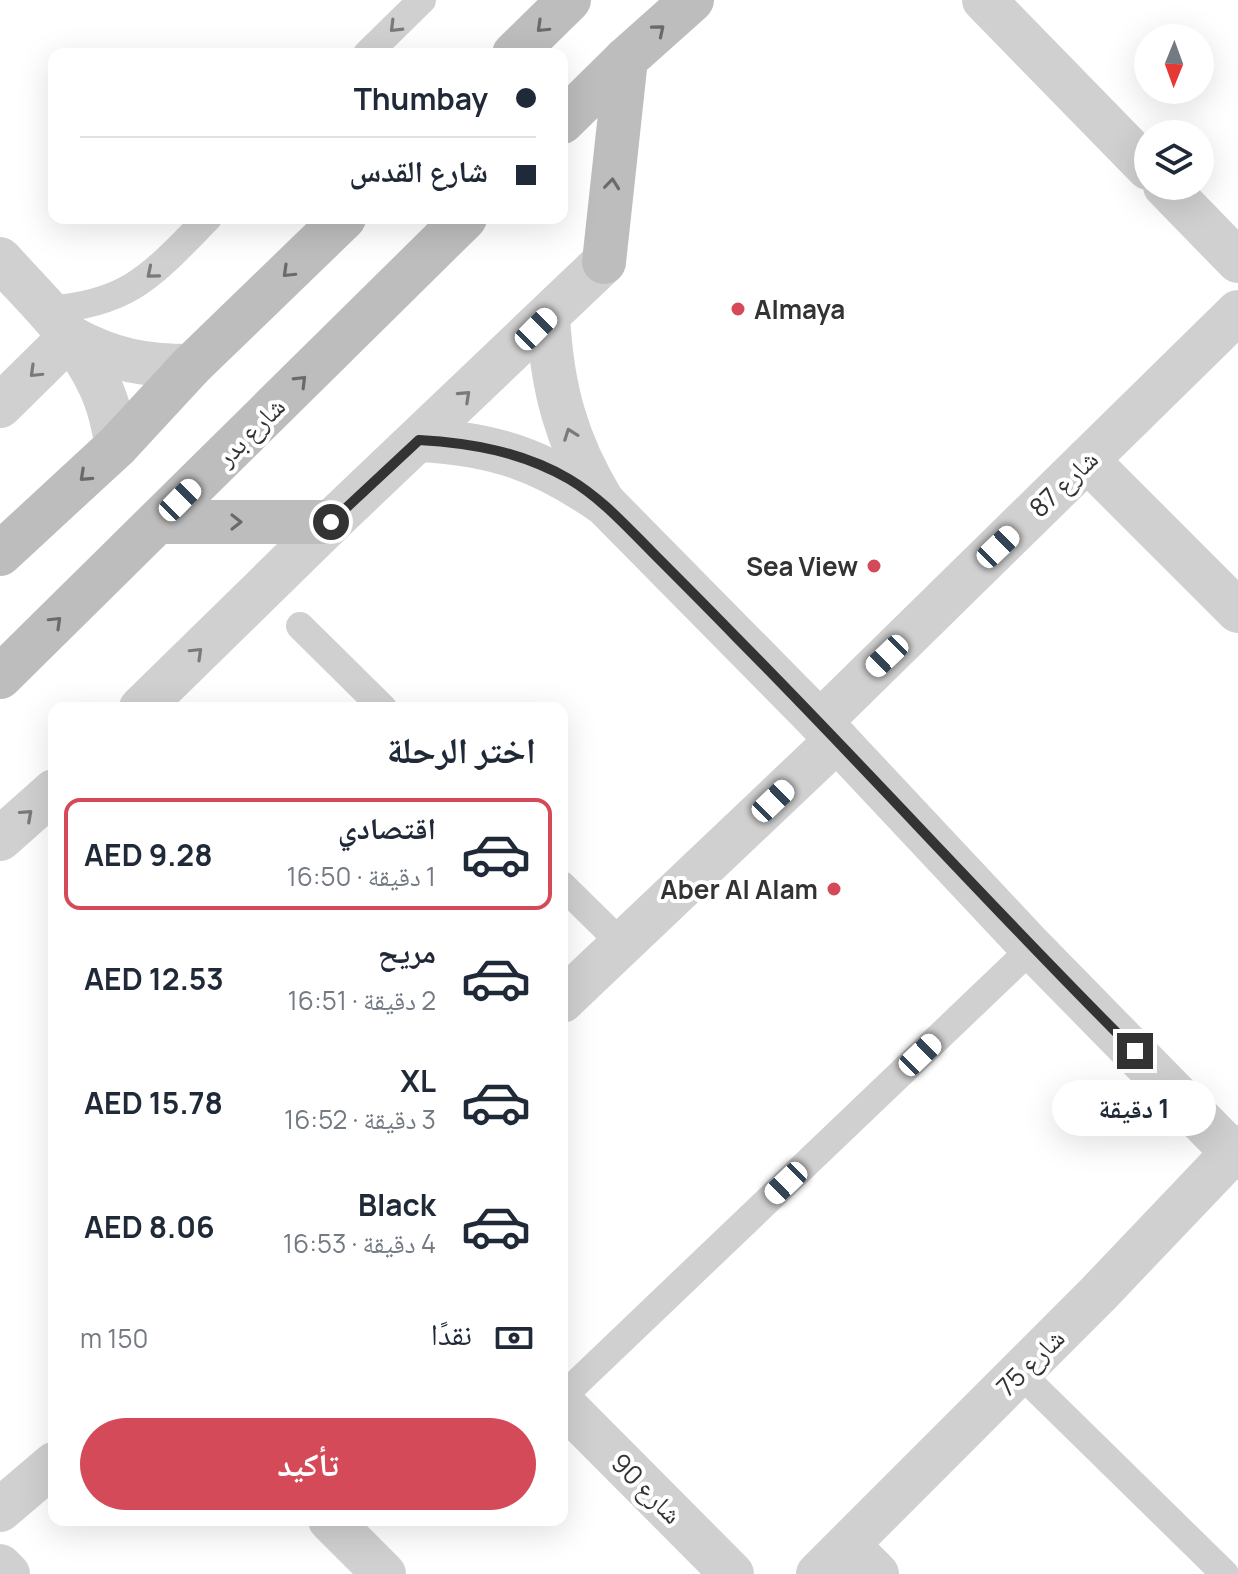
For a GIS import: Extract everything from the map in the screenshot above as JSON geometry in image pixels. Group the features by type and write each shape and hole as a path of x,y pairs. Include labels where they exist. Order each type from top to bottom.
{"main road":[{"path":"520,48 569,0"},
{"path":"568,116 692,0"},
{"path":"604,262 626,59"},
{"path":"0,554 117,446 191,366 338,224"},
{"name":"شارع بدر","path":"0,677 459,224"},
{"path":"158,522 331,522"}],"street":[{"path":"984,0 1134,154"},
{"path":"1179,200 1238,261"},
{"path":"0,259 88,362 101,388 117,446"},
{"path":"147,702 604,262"},
{"name":"شارع 87","path":"568,995 829,731 1087,460 1238,312"},
{"path":"548,317 550,357 557,396 584,470 605,504"},
{"path":"58,324 98,352 128,362 191,366"},
{"path":"0,406 58,324"},
{"path":"419,440 492,448 532,461 570,480 605,504 829,731 1032,948 1236,1152"},
{"path":"1087,460 1238,611"},
{"path":"0,839 48,796"},
{"name":"شارع 75","path":"848,1564 1020,1373 1236,1152"},
{"name":"شارع 90","path":"568,1406 732,1574"},
{"path":"0,1510 48,1469"},
{"path":"336,1526 384,1574"},
{"path":"0,1566 8,1574"}],"lane":[{"path":"373,48 422,0"},
{"path":"58,324 74,308 101,301 151,276 202,224"},
{"path":"300,626 377,702"},
{"path":"568,891 622,944"},
{"path":"568,1394 1032,948"},
{"path":"1020,1373 1225,1574"}],"place":[{"name":"Almaya","path":"738,309"},
{"name":"Sea View","path":"874,566"},
{"name":"Aber Al Alam","path":"834,889"}],"route":[{"path":"331,522 419,440 492,448 532,461 570,480 605,504 648,547 820,722 1032,948 1135,1051"}]}
